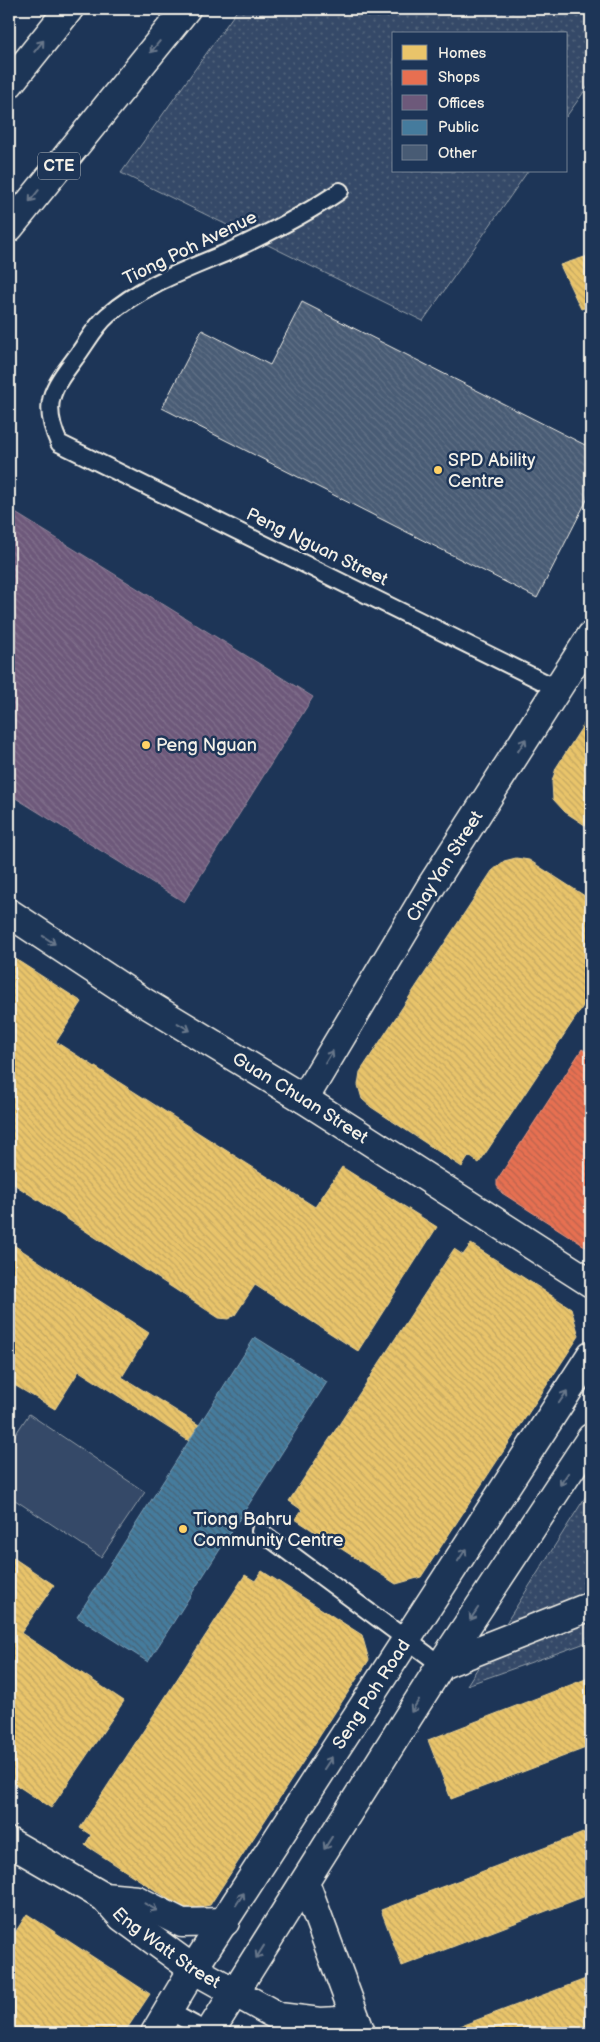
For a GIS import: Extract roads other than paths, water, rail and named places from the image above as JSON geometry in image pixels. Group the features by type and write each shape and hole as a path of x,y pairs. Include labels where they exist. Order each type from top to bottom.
{"main road":[{"path":"9,84 69,9"},
{"name":"CTE","path":"9,228 186,9"},
{"name":"Chay Yan Street","path":"304,1099 433,883 591,636"},
{"name":"Guan Chuan Street","path":"9,912 142,1001 304,1099 591,1284"},
{"name":"Seng Poh Road","path":"162,2022 193,1969 591,1355"},
{"path":"209,2033 441,1665 591,1438"},
{"path":"441,1665 591,1606"},
{"name":"Eng Watt Street","path":"9,1842 104,1897 122,1918 193,1969 279,2017 359,2027"},
{"path":"304,1882 359,2027"},
{"name":"Eng Watt Street","path":"104,1897 137,1900 182,1923 225,1922"}],"lane":[{"name":"Tiong Poh Avenue","path":"59,443 52,429 49,412 55,384 106,316 133,296 161,281 310,212 340,191"},
{"name":"Peng Nguan Street","path":"59,443 556,688"},
{"path":"260,1531 441,1665"},
{"path":"162,2022 209,2033"}],"place":[{"name":"SPD Ability Centre","path":"438,470"},
{"name":"Peng Nguan","path":"146,745"},
{"name":"Tiong Bahru Community Centre","path":"183,1529"}]}
